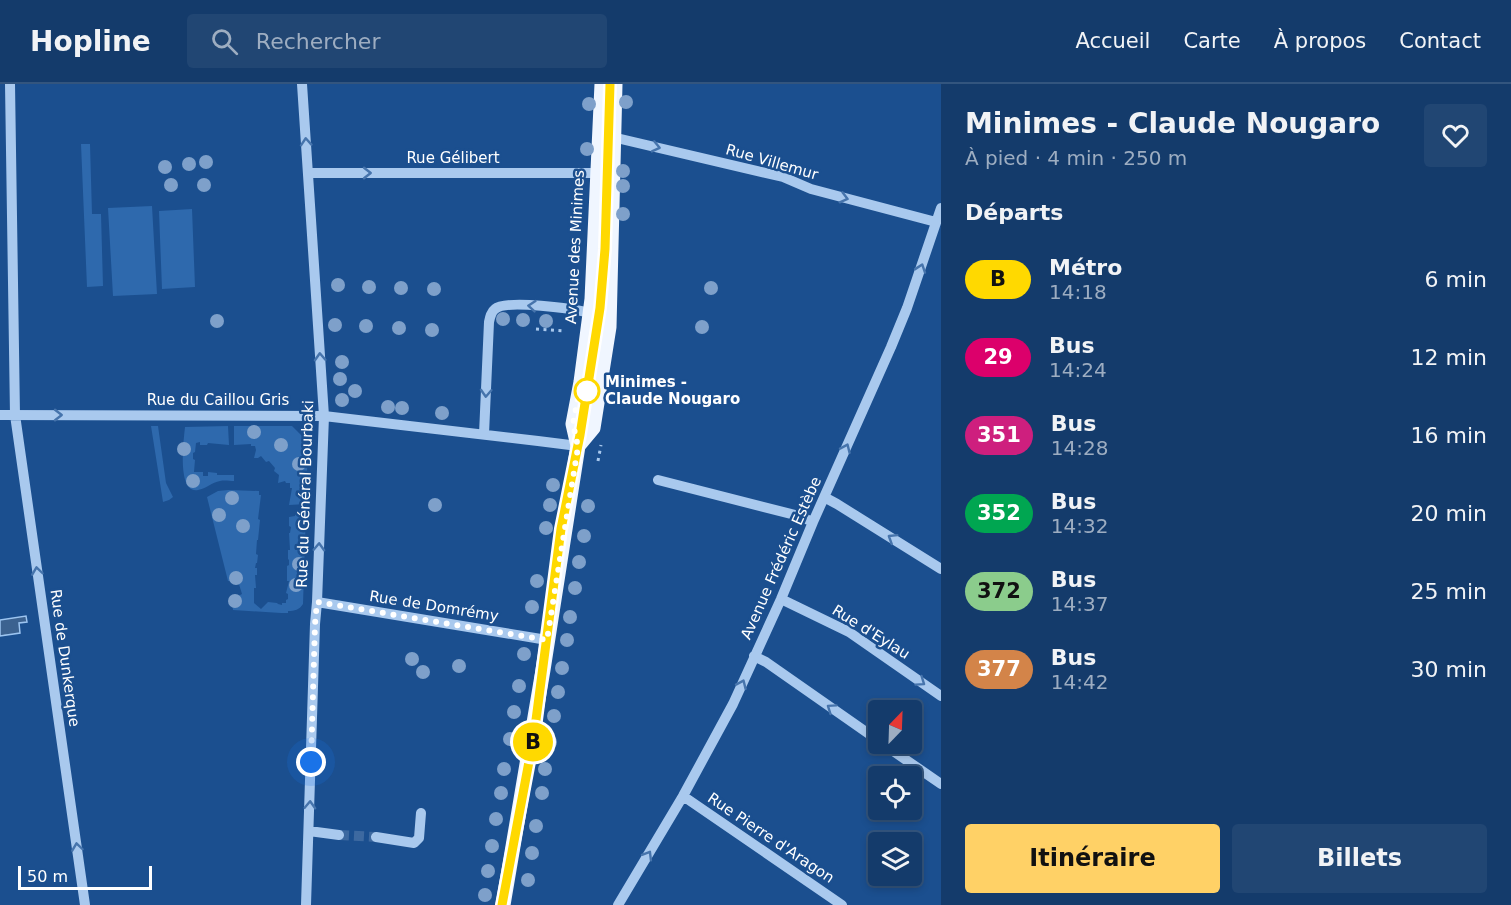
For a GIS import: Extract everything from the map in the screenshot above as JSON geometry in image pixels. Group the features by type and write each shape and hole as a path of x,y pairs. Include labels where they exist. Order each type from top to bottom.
{"main road":[{"name":"Avenue des Minimes","path":"578,447 593,428 609,327 606,136 602,84"},
{"name":"Avenue des Minimes","path":"503,905 578,447 573,424 592,299 597,174 615,84"}],"street":[{"name":"Rue de Dunkerque","path":"10,84 15,415 85,905"},
{"name":"Rue du Général Bourbaki","path":"302,84 324,416 306,905"},
{"name":"Rue Villemur","path":"606,136 783,177 811,189 936,222"},
{"name":"Rue Gélibert","path":"308,173 597,174"},
{"name":"Avenue Frédéric Estèbe","path":"618,905 683,796 733,704 907,308 941,208"},
{"path":"484,434 489,322 495,309 502,305 513,304 574,309 590,313"},
{"name":"Rue du Caillou Gris","path":"0,415 324,416 578,447"},
{"path":"658,480 799,516 813,522"},
{"path":"824,498 941,570"},
{"name":"Rue d'Eylau","path":"781,599 849,632 941,696"},
{"name":"Rue de Domrémy","path":"317,602 547,640"},
{"path":"754,656 868,733"},
{"path":"898,754 941,784"},
{"name":"Rue Pierre d'Aragon","path":"683,796 842,905"},
{"path":"376,837 414,843 419,838 421,813"},
{"path":"309,831 339,835"}],"path":[{"path":"536,329 565,331"}],"shaded area":[{"path":"81,144 90,144 92,214 101,214 103,286 87,287"},
{"path":"152,206 157,294 113,296 108,208"},
{"path":"192,209 195,287 162,289 159,211"},
{"path":"151,426 158,426 166,483 173,497 163,502"},
{"path":"228,426 229,445 196,443 193,453 194,472 203,472 203,476 208,476 208,472 217,473 217,475 234,475 234,481 220,481 198,490 191,489 184,475 185,427"},
{"path":"234,426 292,426 308,442 306,504 289,505 292,488 290,488 290,483 285,481 278,483 279,475 269,461 266,462 261,456 254,458 255,446 251,444 234,445"},
{"path":"218,491 259,491 261,495 254,603 261,609 268,602 282,605 288,599 286,593 289,581 287,581 287,566 289,565 291,527 289,517 295,516 296,510 306,510 303,604 298,609 288,611 288,613 233,610 232,599 242,594 238,581 228,581 207,497"}],"water":[{"path":"26,616 27,622 19,623 20,633 0,636 0,620"}],"tunnel":[{"path":"339,835 376,837"}],"metro line":[{"name":"B","path":"502,905 534,735 561,529 580,435 600,308 605,249 610,84"}],"place":[{"name":"Minimes - Claude Nougaro","path":"587,391"}],"route":[{"path":"311,762 317,602 547,640 578,447 573,424 581,382 587,391"}]}
